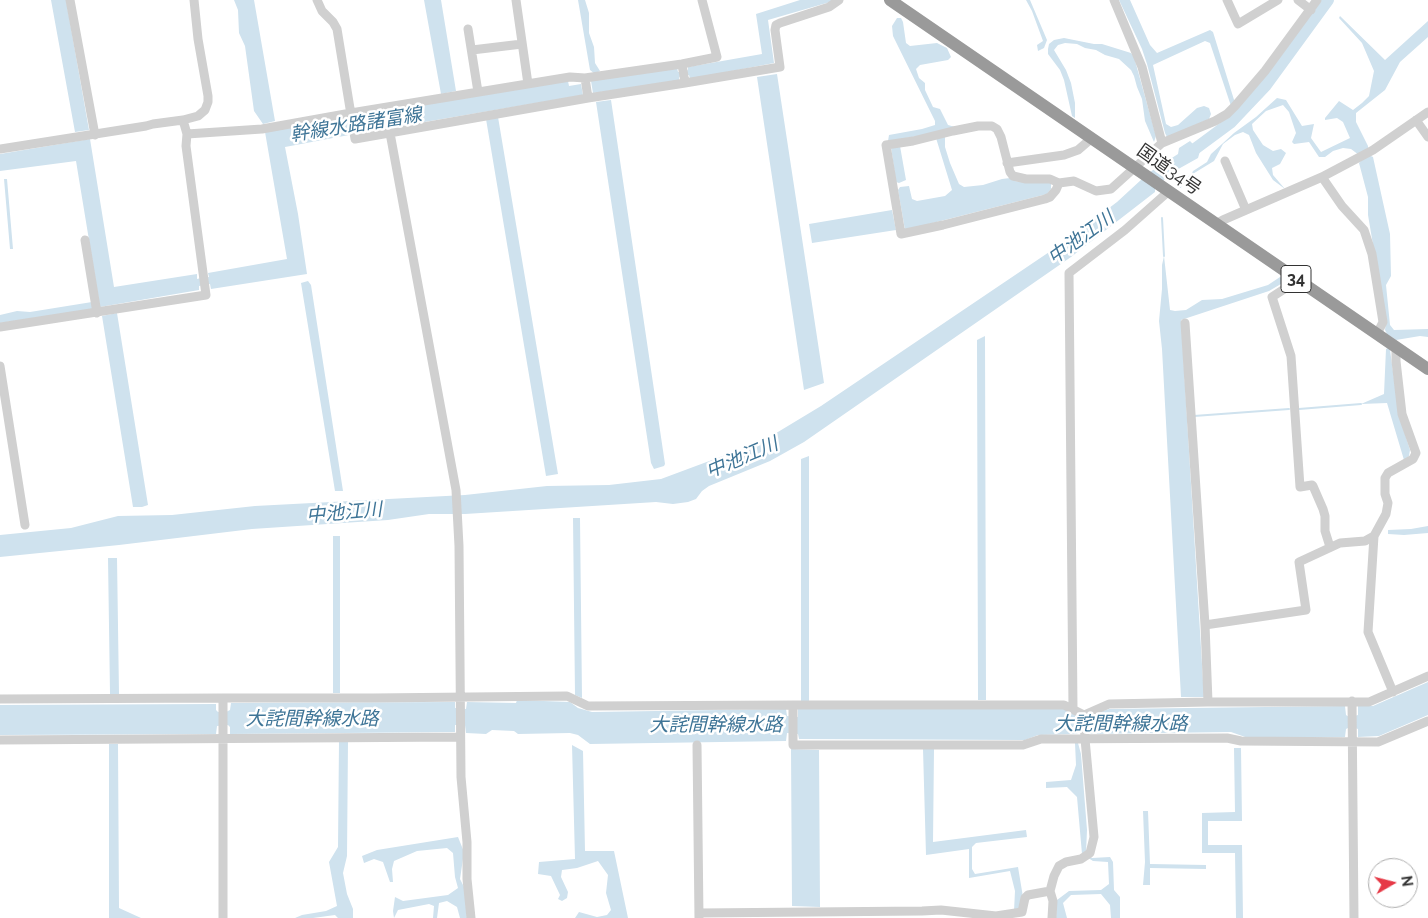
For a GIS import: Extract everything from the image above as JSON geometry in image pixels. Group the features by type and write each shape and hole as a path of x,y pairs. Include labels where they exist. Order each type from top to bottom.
{"highway":[{"name":"国道34号","path":"890,0 1428,368"}],"street":[{"path":"70,0 87,136"},
{"path":"0,149 198,116 205,110 208,102 194,0"},
{"path":"317,0 322,11 337,29 356,139 390,133 586,88 598,76 780,67 776,25 829,7 839,0"},
{"path":"516,0 528,84"},
{"path":"187,134 352,121 478,92 570,77 586,88 603,96 683,73 717,57 702,0"},
{"path":"1114,0 1142,66 1162,143"},
{"path":"1227,0 1238,24 1278,0"},
{"path":"1298,0 1310,10"},
{"path":"1059,183 1052,195 1045,199 901,234 886,145 978,126 992,126 997,129 1001,137 1010,172 1019,179 1045,178 1059,183 1074,181 1096,192 1111,188 1138,170 1162,143 1215,121 1236,106 1265,71 1318,0"},
{"path":"468,29 478,92"},
{"path":"472,50 522,44"},
{"path":"1216,224 1322,177 1359,158 1428,112"},
{"path":"0,327 206,295 186,146 187,134 182,120"},
{"path":"1416,120 1428,137"},
{"path":"390,133 456,490 459,520 460,776 467,842 467,879 471,918"},
{"path":"1007,163 1064,155 1078,150 1092,138"},
{"path":"1225,161 1246,210"},
{"path":"1322,177 1342,206 1364,230 1372,254 1383,322 1377,334"},
{"path":"1073,709 1069,273 1125,230 1167,190"},
{"path":"85,240 97,312"},
{"path":"1298,280 1272,297 1291,356 1300,487 1313,486 1325,516 1325,531 1330,547"},
{"path":"1184,323 1205,625 1208,702"},
{"path":"1393,692 1368,632 1374,536 1386,514 1388,504 1385,494 1385,478 1388,474 1413,459 1416,453 1402,414 1396,347"},
{"path":"0,366 25,525"},
{"path":"1205,625 1306,610 1299,562 1340,543 1365,541 1374,536"},
{"path":"1084,715 1109,704 1369,702 1428,676"},
{"path":"0,699 223,698 461,703 567,696 588,706 793,709 1064,705 1084,715"},
{"path":"223,698 223,918"},
{"path":"1352,702 1354,918"},
{"path":"793,709 793,745 1024,745 1041,739 1084,736 1227,738 1242,741 1382,741 1428,721"},
{"path":"1052,918 1053,901 1050,891 1059,866 1066,862 1081,859 1090,853 1094,837 1084,736 1084,715"},
{"path":"0,740 223,734 460,737"},
{"path":"697,746 699,915 806,912 922,915 941,910 996,916 1022,912 1025,898 1028,895 1050,891"}],"water":[{"path":"51,0 66,0 89,130 75,132"},
{"path":"234,0 254,0 275,121 263,124 254,111 245,46 239,33 238,10"},
{"path":"424,0 441,0 456,91 441,94"},
{"path":"578,0 585,0 589,13 589,33 594,47 595,63 600,71 595,74 590,70"},
{"path":"800,0 832,0 768,20 774,63 690,79 689,75 687,75 688,67 762,54 756,14"},
{"path":"1026,0 1030,0 1047,40 1044,48 1038,51 1037,45 1043,41"},
{"path":"1119,0 1130,0 1150,45 1157,53 1210,30 1213,32 1235,103 1231,106 1210,43 1205,41 1153,65 1166,124 1171,127 1178,125 1197,108 1204,106 1209,108 1211,114 1209,119 1167,137 1142,49"},
{"path":"1340,16 1385,60 1428,21 1428,37 1400,62 1385,90 1356,113 1356,122 1368,146 1369,155 1373,157 1390,234 1391,276 1386,285 1390,325 1394,330 1428,329 1428,337 1420,336 1396,340 1387,334 1385,330 1386,322 1368,215 1368,197 1359,163 1363,158 1351,149 1343,148 1333,151 1325,157 1319,157 1309,142 1294,144 1292,142 1296,133 1289,112 1283,105 1266,111 1252,124 1253,130 1263,145 1273,151 1281,149 1286,153 1280,164 1272,168 1273,175 1285,189 1273,180 1256,153 1249,135 1243,132 1235,135 1223,144 1214,161 1191,175 1193,171 1207,162 1211,154 1234,133 1277,98 1286,100 1302,126 1314,124 1311,138 1321,152 1350,138 1343,122 1337,118 1325,120 1325,118 1339,101 1353,110 1362,103 1369,96 1374,71 1362,43 1339,18"},
{"path":"897,18 901,18 903,22 906,43 910,46 937,43 947,48 951,57 948,60 920,65 916,69 919,78 925,83 925,90 933,107 940,109 948,125 955,127 888,141 889,135 935,125 935,121 893,36 892,26"},
{"path":"1064,38 1102,44 1131,53 1134,57 1156,136 1154,142 1145,121 1142,99 1131,70 1119,59 1077,44 1065,43 1058,45 1054,50 1066,70 1071,83 1075,103 1075,118 1072,116 1064,80 1060,70 1048,54 1049,44 1054,40"},
{"path":"677,68 681,76 679,81 593,93 591,81"},
{"path":"777,74 824,383 804,390 757,77"},
{"name":"幹線水路諸富線","path":"568,81 569,86 581,84 583,95 360,133 359,129 350,130 348,131 349,135 285,147 307,274 211,289 210,284 199,286 199,290 100,307 76,161 0,171 0,154 90,139 114,287 197,274 197,279 209,277 208,273 287,259 265,132 346,119 347,123 349,123 357,121 357,116"},
{"path":"611,100 665,464 654,469 651,463 596,102"},
{"path":"498,117 558,474 546,476 486,119"},
{"path":"945,137 945,147 950,163 959,184 964,187 983,185 1010,178 1020,182 1051,183 1051,189 1047,194 905,230 898,190 900,187 909,186 912,199 917,201 945,196 952,190 936,138"},
{"path":"1190,141 1200,151 1198,158 1173,172 1163,181 1150,172 1178,154 1179,148"},
{"path":"900,146 906,180 899,183 896,182 891,147"},
{"path":"4,179 7,179 13,249 10,249"},
{"path":"1142,179 1155,186 1155,192 1071,257 804,442 770,461 709,486 696,499 688,502 673,504 656,502 465,514 429,514 388,520 252,529 0,557 0,535 71,528 118,516 172,515 255,506 465,495 547,486 609,485 661,479 763,441 821,406 1067,240 1117,202"},
{"path":"892,210 896,230 812,243 809,224"},
{"path":"1164,256 1170,310 1186,310 1202,300 1222,299 1268,285 1280,277 1286,281 1269,291 1181,320 1204,697 1181,697 1159,321"},
{"path":"308,281 311,285 343,491 335,491 301,283"},
{"path":"92,302 93,309 0,323 0,315 17,311 30,312"},
{"path":"117,313 148,505 142,507 133,507 102,316"},
{"path":"985,336 986,700 978,700 977,340"},
{"path":"1386,349 1390,350 1399,415 1410,450 1409,456 1404,460 1387,403 1361,404 1384,394"},
{"path":"809,456 809,702 801,702 801,459"},
{"path":"573,518 580,518 582,698 575,695"},
{"path":"1428,526 1428,533 1388,534 1388,530"},
{"path":"333,536 340,536 340,693 333,693"},
{"path":"108,558 117,558 119,694 110,694"},
{"path":"1428,682 1428,715 1379,736 1358,737 1358,729 1355,728 1355,716 1358,715 1358,706 1373,706"},
{"name":"大詫間幹線水路","path":"517,700 570,702 578,708 592,712 786,709 787,716 798,717 798,709 1061,707 1078,714 1078,719 1088,719 1089,716 1109,709 1345,706 1346,715 1349,717 1345,737 1248,738 1231,732 1089,734 1089,731 1079,730 1077,734 1038,735 1025,740 799,739 798,734 787,733 786,741 590,744 578,735 570,733 518,734 514,731 492,730 486,734 466,733 465,725 455,725 455,732 230,734 230,727 228,725 217,726 216,734 0,735 0,705 216,704 218,712 226,712 230,710 231,703 455,702 455,708 466,709 467,702 516,703"},
{"path":"339,741 348,741 347,856 343,873 347,894 353,909 353,918 338,918 335,915 295,918 326,911 337,906 329,862 338,847"},
{"path":"1075,743 1078,743 1081,754 1087,830 1086,853 1092,858 1110,857 1113,862 1114,890 1120,897 1120,918 1111,918 1110,905 1101,894 1071,895 1063,903 1067,918 1056,918 1057,900 1069,891 1101,890 1109,884 1108,862 1093,861 1082,854 1077,797 1067,787 1046,788 1046,782 1071,780 1076,765"},
{"path":"109,744 118,744 119,908 141,918 109,918"},
{"path":"572,745 583,751 585,851 614,851 628,918 575,918 579,912 597,917 607,915 611,910 606,893 608,875 598,861 577,868 562,870 561,877 568,892 567,898 562,901 558,899 560,895 551,876 538,874 539,862 575,859"},
{"path":"1234,748 1241,748 1242,821 1208,821 1208,845 1242,845 1243,918 1236,918 1235,853 1202,853 1202,813 1235,812"},
{"path":"791,749 819,750 820,907 792,906"},
{"path":"923,749 934,749 933,842 1026,830 1027,837 976,843 972,847 972,869 975,874 1018,867 1023,897 1019,910 1014,911 1015,891 1010,871 969,878 969,849 926,855"},
{"path":"1143,811 1148,811 1150,864 1206,865 1206,869 1150,868 1150,885 1143,885 1145,862"},
{"path":"458,837 464,852 460,879 464,887 467,918 460,918 457,907 447,901 439,903 437,918 433,918 434,906 429,904 398,910 394,918 395,897 403,901 448,895 458,888 453,853 447,848 417,851 394,861 392,869 393,882 390,882 383,862 374,859 364,863 362,856 377,850"}],"waterway":[{"name":"中池江川","path":"1184,157 1230,123 1266,85 1328,0"},
{"path":"1180,187 1191,175"},
{"path":"1162,218 1164,256"},
{"path":"1299,409 1361,404"},
{"path":"1194,416 1289,409"}]}
